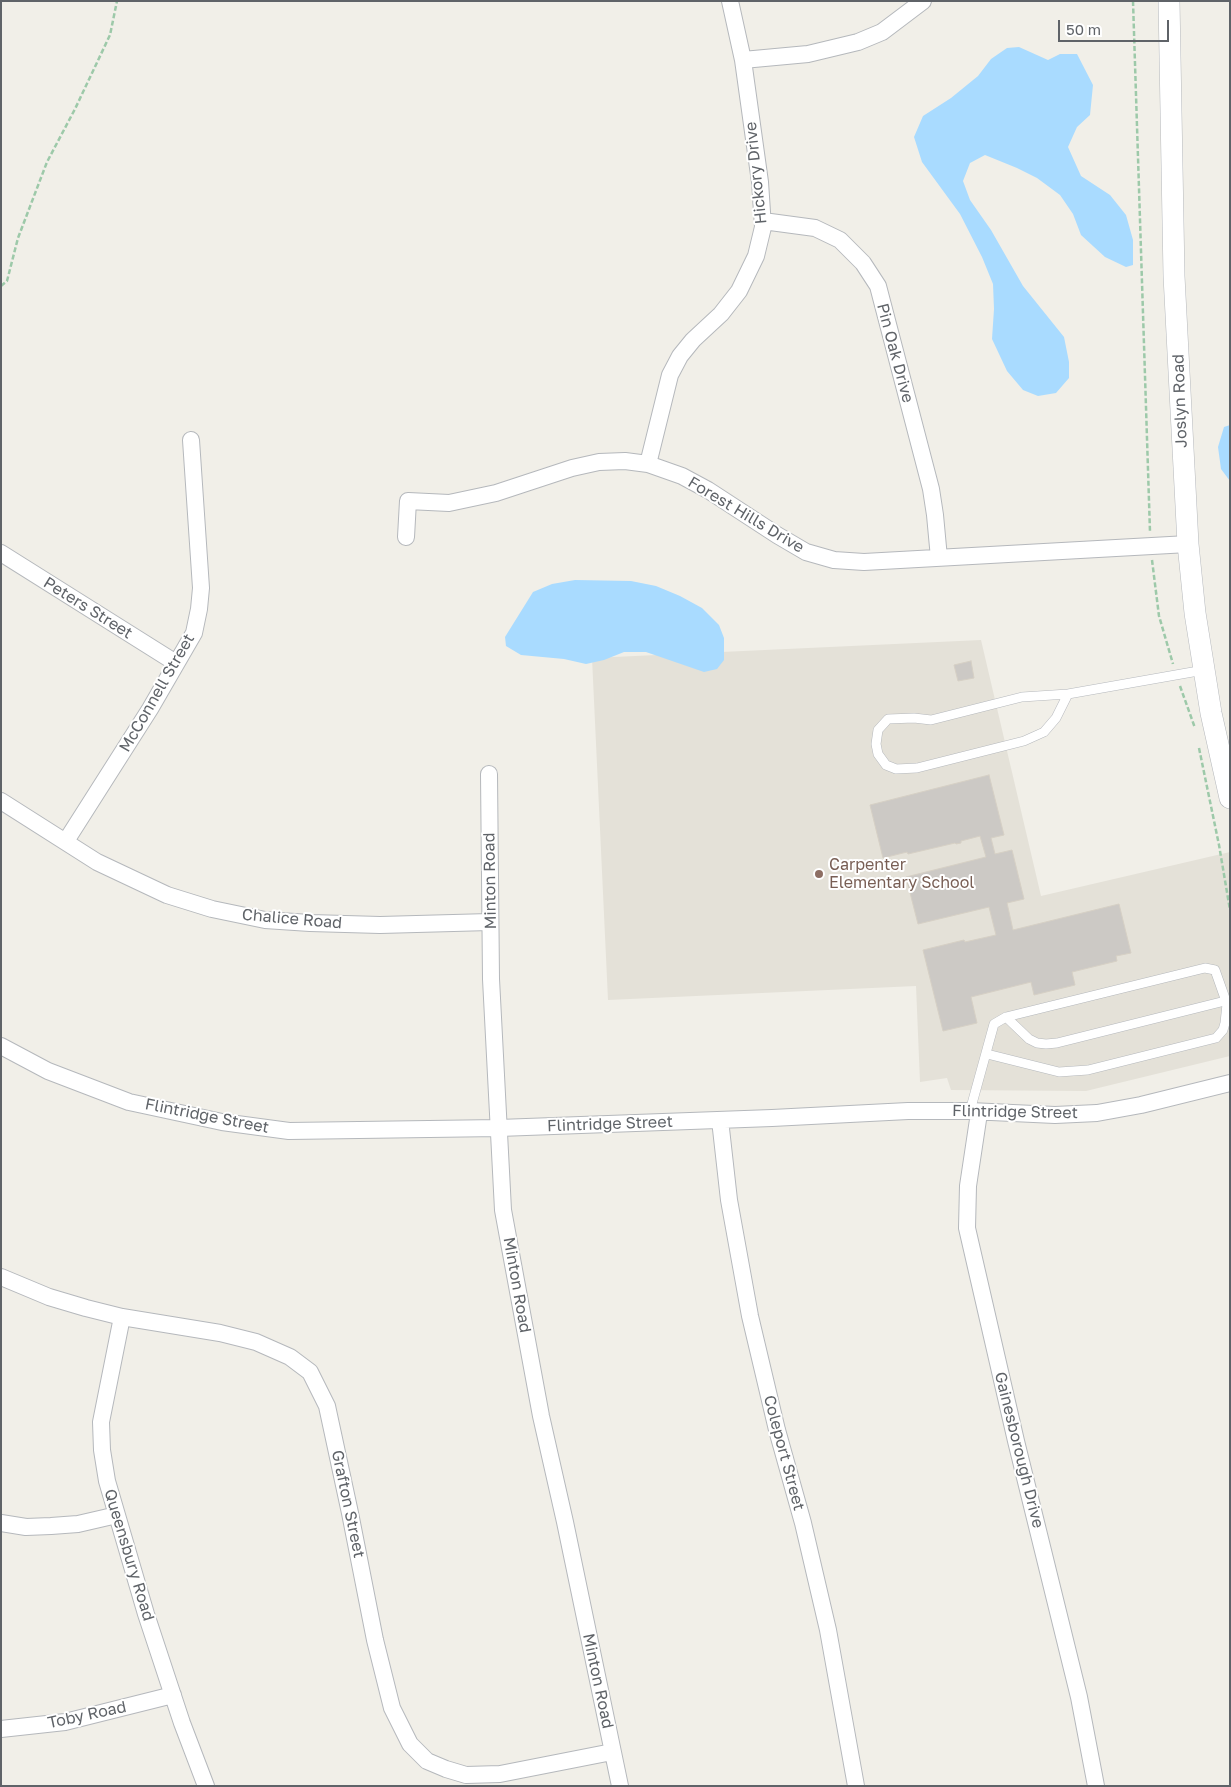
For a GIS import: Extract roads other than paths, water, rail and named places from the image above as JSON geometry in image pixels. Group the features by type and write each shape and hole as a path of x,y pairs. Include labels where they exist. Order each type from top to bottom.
{"street":[{"name":"Hickory Drive","path":"648,464 670,375 680,356 693,340 721,314 739,291 756,256 763,227 760,182 742,60 730,1"},
{"path":"742,60 808,54 858,42 882,32 923,1"},
{"name":"Joslyn Road","path":"1169,1 1174,276 1188,544 1195,613 1211,713 1230,798"},
{"name":"Pin Oak Drive","path":"763,220 815,228 840,240 863,263 878,286 931,489 938,558"},
{"name":"McConnell Street","path":"66,841 150,709 194,633 201,588 191,440"},
{"name":"Forest Hills Drive","path":"406,537 408,501 450,503 496,493 572,468 599,462 625,461 648,464 682,476 708,490 806,552 834,560 864,562 1188,544"},
{"name":"Peters Street","path":"1,553 176,663"},
{"name":"Minton Road","path":"489,774 490,922 503,1210 541,1416 620,1786"},
{"name":"Chalice Road","path":"1,801 98,862 167,895 212,909 265,920 310,923 490,922"},
{"name":"Flintridge Street","path":"1,1046 48,1071 129,1102 222,1122 289,1131 499,1128 908,1112 1055,1115 1097,1113 1230,1082"},
{"name":"Gainesborough Drive","path":"975,1112 968,1186 967,1228 1016,1441 1080,1697 1096,1786"},
{"name":"Coleport Street","path":"720,1120 730,1200 750,1316 777,1430 803,1523 825,1620 856,1786"},
{"name":"Grafton Street","path":"1,1278 49,1297 122,1317 220,1333 256,1342 290,1357 310,1372 327,1406 375,1640 392,1708 410,1744 427,1761 466,1775 500,1774 612,1752"},
{"name":"Queensbury Road","path":"122,1317 102,1422 102,1450 106,1481 146,1614 182,1723 206,1786"},
{"path":"1,1523 26,1527 51,1526 78,1524 117,1515"},
{"name":"Toby Road","path":"1,1729 65,1722 173,1695"}],"lane":[{"path":"1068,694 1056,718 1044,732 1024,741 917,768 896,768 886,765 878,754 876,744 878,730 888,719 914,718 931,720 1022,698 1068,694 1204,670"},
{"path":"975,1112 987,1054 994,1024 1006,1017 1205,968 1215,970 1225,1000 1225,1023 1216,1038 1088,1070 1060,1072 987,1054"},
{"path":"1006,1017 1029,1039 1037,1043 1046,1044 1057,1043 1225,1000"}],"water":[{"path":"1019,47 1048,60 1060,54 1077,54 1093,85 1090,115 1077,127 1068,147 1081,176 1110,195 1126,215 1133,240 1133,265 1126,267 1105,257 1081,235 1073,214 1060,195 1037,178 985,155 970,163 963,181 970,200 991,230 1023,286 1064,337 1069,362 1069,378 1056,393 1038,396 1023,390 1007,371 992,339 993,284 982,257 960,214 922,162 914,137 923,116 951,98 978,76 991,59 1007,48"},
{"path":"1230,425 1230,481 1221,469 1218,447 1224,427"},
{"path":"575,580 631,581 656,586 680,596 702,608 719,625 724,638 724,660 717,669 704,672 646,652 624,652 604,660 586,664 564,659 521,655 506,646 505,637 533,592 552,584"}],"place":[{"name":"Carpenter Elementary School","path":"819,874"}]}
